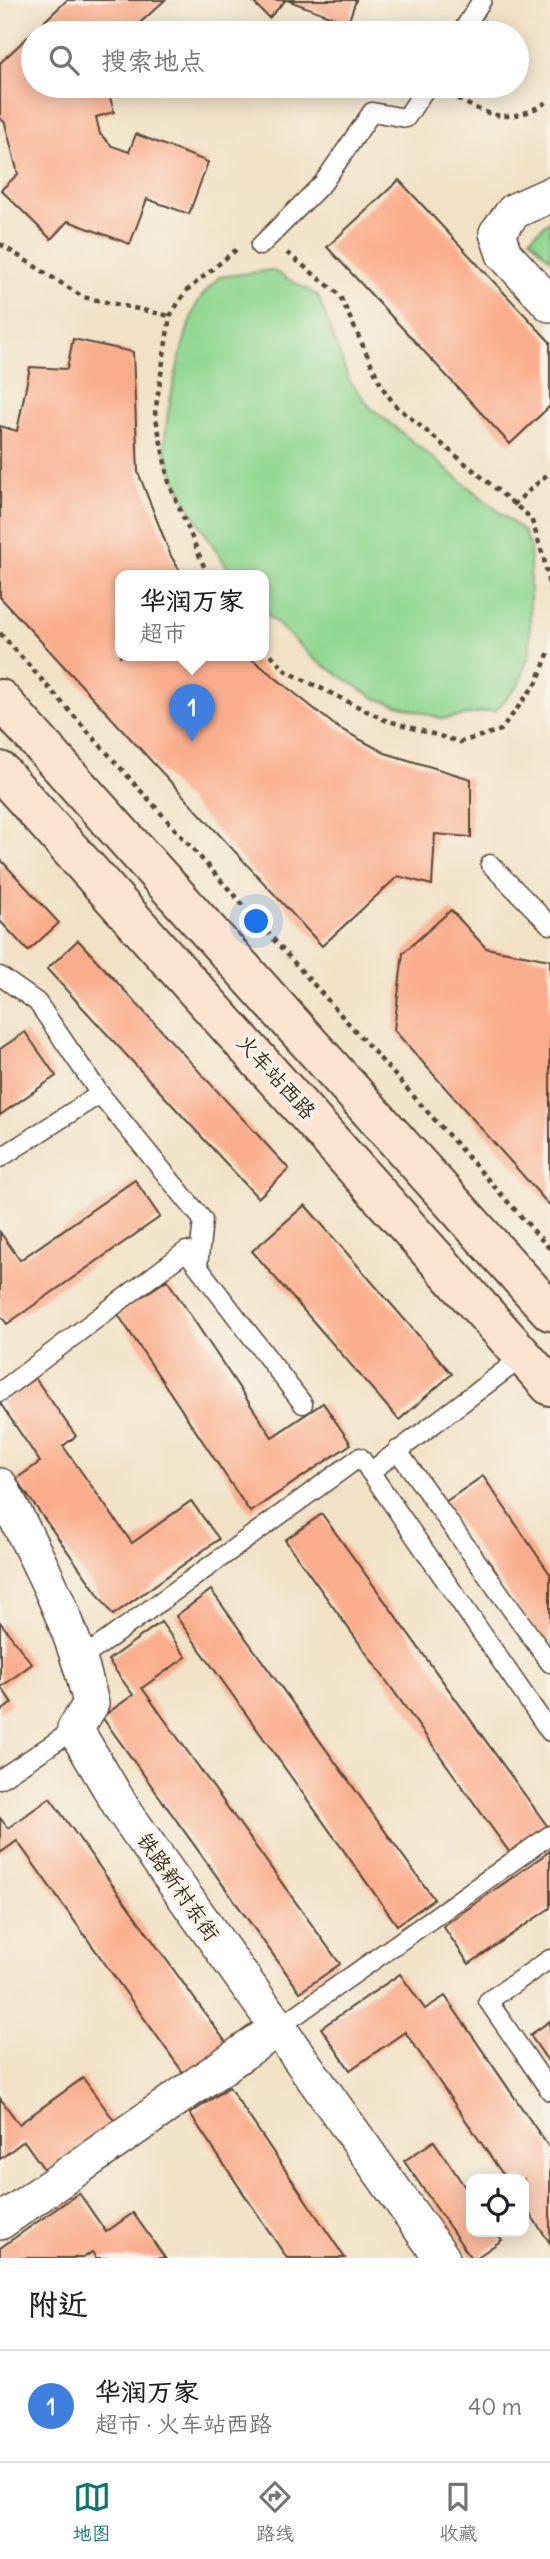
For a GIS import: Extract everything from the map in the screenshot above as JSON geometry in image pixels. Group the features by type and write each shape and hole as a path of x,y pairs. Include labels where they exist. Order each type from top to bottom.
{"main road":[{"path":"0,699 550,1311"},
{"name":"火车站西路","path":"0,771 550,1386"}],"street":[{"path":"550,195 514,211 497,233 504,254 550,304"},
{"path":"0,1486 51,1584 81,1659 91,1704 75,1728"},
{"name":"铁路新村东街","path":"75,1728 124,1811 442,2258"},
{"path":"0,2222 278,2028"}],"lane":[{"path":"469,21 482,0"},
{"path":"260,246 323,183 372,112 406,118 419,98"},
{"path":"490,864 550,925"},
{"path":"0,976 37,1002 100,1094 203,1220 198,1266"},
{"path":"0,1158 100,1094"},
{"path":"0,1392 186,1251 303,1404"},
{"path":"370,1472 524,1356"},
{"path":"397,1450 550,1663"},
{"path":"81,1659 360,1457 550,1732"},
{"path":"0,1779 75,1728"},
{"path":"278,2028 550,1835"},
{"path":"550,1959 488,2001 550,2091"}],"path":[{"path":"457,98 474,108 502,118 533,111 550,100"},
{"path":"0,244 83,297 170,316"},
{"path":"205,570 169,483 155,414 170,316 186,291 242,244 282,249 339,295 382,387 394,405 498,488 513,505 531,518 544,559 550,591"},
{"path":"513,505 550,472"},
{"path":"0,633 550,1248"},
{"path":"269,652 286,671 385,720 460,742 501,730 537,682 550,649"}],"green space":[{"path":"550,220 550,259 530,238"},
{"path":"272,270 318,296 349,380 370,407 524,532 530,548 530,652 519,684 496,710 443,719 375,698 314,659 269,616 269,570 229,570 178,484 166,453 165,441 175,377 187,331 198,302 219,277"}],"building":[{"path":"67,0 165,0 142,21 45,21"},
{"path":"251,0 286,0 269,18"},
{"path":"287,0 356,0 349,21"},
{"path":"21,43 21,98 110,98 114,112 96,117 100,134 112,146 129,152 136,134 208,162 189,214 147,199 130,244 68,221 51,239 1,190 18,174 5,123 0,118 0,63"},
{"path":"399,180 550,342 550,406 510,444 327,247"},
{"path":"73,339 133,352 138,472 171,556 179,570 115,570 115,661 254,661 337,727 385,753 471,779 471,837 435,834 432,885 398,876 322,946 0,597 0,426 17,431 30,367 67,369"},
{"path":"0,859 59,923 28,951 0,921"},
{"path":"451,910 486,948 550,960 550,1206 394,1030 403,953"},
{"path":"78,940 289,1169 258,1198 47,969"},
{"path":"25,1032 56,1076 0,1115 0,1049"},
{"path":"135,1180 160,1217 7,1324 0,1315 0,1232 20,1260"},
{"path":"305,1205 452,1374 399,1420 252,1251"},
{"path":"167,1280 272,1437 323,1403 351,1444 250,1512 117,1313"},
{"path":"35,1378 76,1436 63,1446 132,1543 191,1501 219,1539 113,1615 16,1479 40,1462 0,1403"},
{"path":"483,1476 550,1574 550,1654 445,1502"},
{"path":"322,1514 548,1827 510,1853 285,1540"},
{"path":"211,1590 434,1899 397,1925 176,1616"},
{"path":"0,1622 32,1664 1,1687 12,1703 0,1712"},
{"path":"161,1622 186,1657 142,1688 340,1964 300,1992 102,1717 133,1695 108,1660"},
{"path":"50,1798 230,2048 187,2078 17,1841 0,1853 0,1818 8,1828"},
{"path":"550,1851 550,1908 469,1964 443,1926"},
{"path":"400,1974 425,2009 445,1996 550,2149 550,2243 529,2212 529,2174 503,2174 405,2032 350,2070 321,2028"},
{"path":"550,2021 550,2064 530,2035"},
{"path":"83,2078 119,2127 49,2176 24,2141 0,2159 0,2098 19,2124"},
{"path":"229,2087 345,2258 287,2258 190,2114"},
{"path":"434,2141 466,2189 466,2237 500,2237 502,2240 476,2258 471,2258 404,2161"},
{"path":"79,2193 106,2232 133,2213 165,2258 96,2258 92,2252 83,2258 0,2258 0,2248"}],"place":[{"name":"华润万家","path":"192,742"}]}
